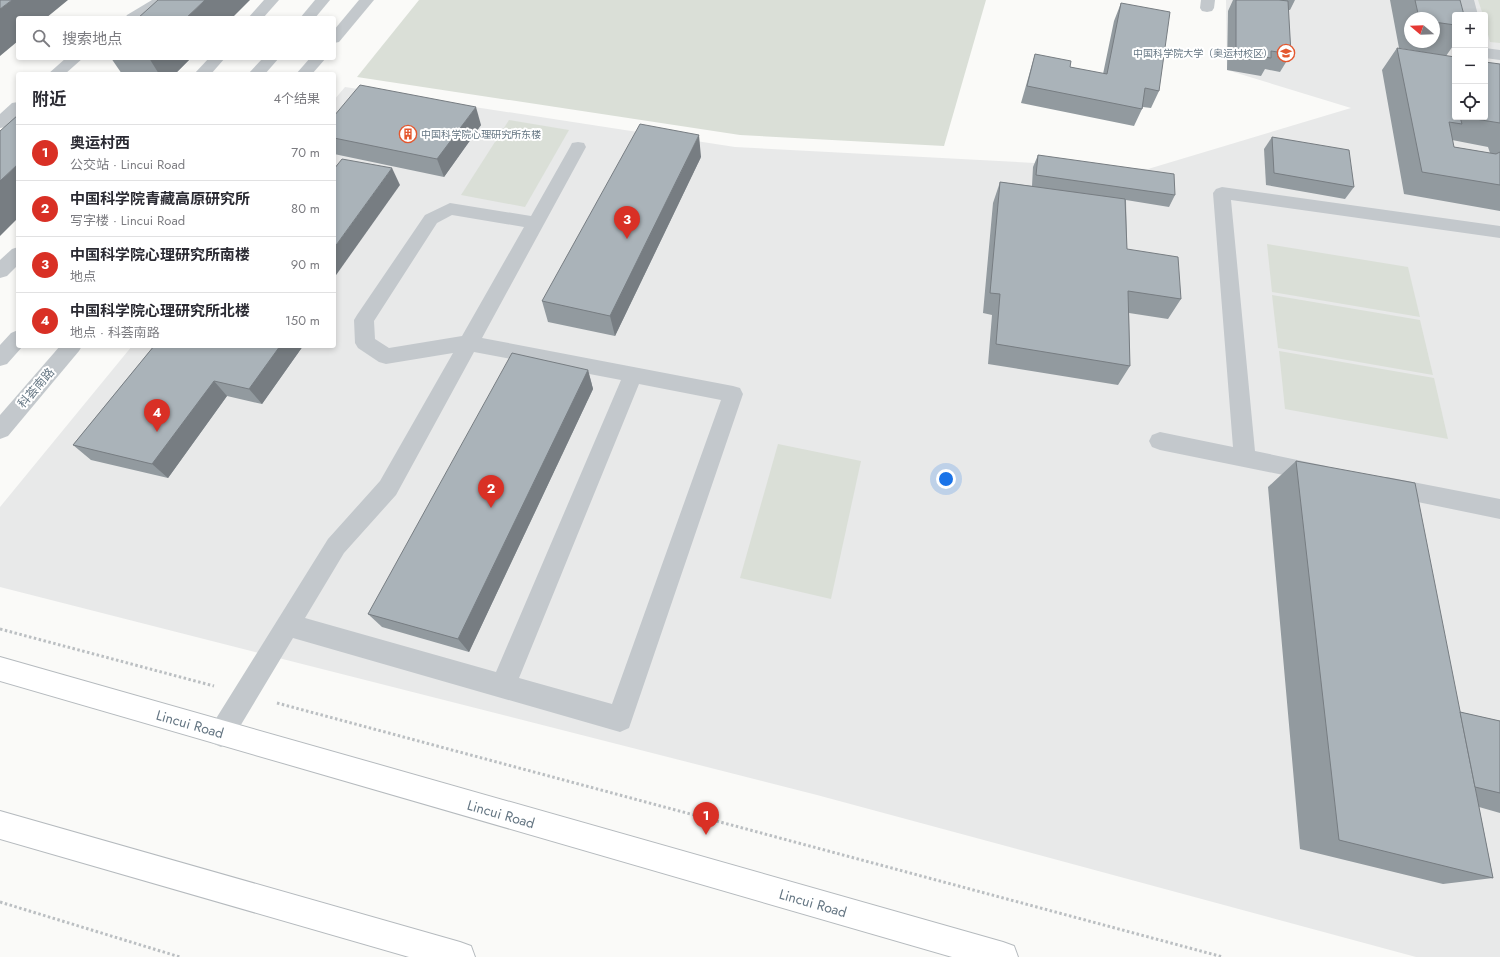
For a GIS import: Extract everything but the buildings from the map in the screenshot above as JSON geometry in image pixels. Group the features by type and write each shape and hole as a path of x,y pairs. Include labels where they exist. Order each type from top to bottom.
{"main road":[{"name":"Lincui Road","path":"0,670 1003,957"},
{"path":"0,825 460,957"}],"street":[{"path":"136,16 154,6 160,0"},
{"path":"257,16 272,0"},
{"path":"309,16 323,0"},
{"path":"336,37 367,0"},
{"path":"1467,0 1470,12"},
{"path":"1488,53 1500,55"},
{"path":"58,72 73,60"},
{"path":"204,72 215,60"},
{"path":"258,72 269,60"},
{"path":"306,72 316,60"},
{"path":"0,123 16,109"},
{"path":"221,734 336,546 388,488 578,147"},
{"path":"1245,458 1222,193 1500,232"},
{"path":"288,625 620,719 733,394 469,343 386,356 365,343 364,320 430,219 450,209 536,223"},
{"path":"0,271 16,256"},
{"path":"0,358 16,340"},
{"name":"科荟南路","path":"0,430 70,348"},
{"path":"503,686 633,375"},
{"path":"1160,441 1338,477"},
{"path":"1368,483 1500,509"}],"path":[{"path":"0,629 1223,957"},
{"path":"0,902 180,957"}],"shaded area":[{"path":"419,0 986,0 944,146 740,135 357,77"},
{"path":"1226,0 1500,0 1500,957 1416,957 817,795 0,587 0,507 130,348 336,348 336,98 345,87 735,147 1148,169 1351,108 1227,70"},
{"path":"1478,0 1500,0 1500,43 1490,42 1488,34 1488,12 1482,12"},
{"path":"509,120 569,130 525,207 461,195"},
{"path":"1267,244 1408,267 1420,317 1272,292"},
{"path":"1272,295 1420,320 1433,375 1278,348"},
{"path":"1279,351 1434,378 1448,439 1285,409"},
{"path":"778,444 861,461 831,599 740,578"}],"place":[{"name":"中国科学院大学（奥运村校区）","path":"1286,53"},
{"name":"中国科学院心理研究所东楼","path":"408,134"},
{"name":"中国科学院心理研究所南楼","path":"627,239"},
{"name":"中国科学院心理研究所北楼","path":"157,432"},
{"name":"中国科学院青藏高原研究所","path":"491,508"},
{"name":"奥运村西","path":"706,835"}]}
